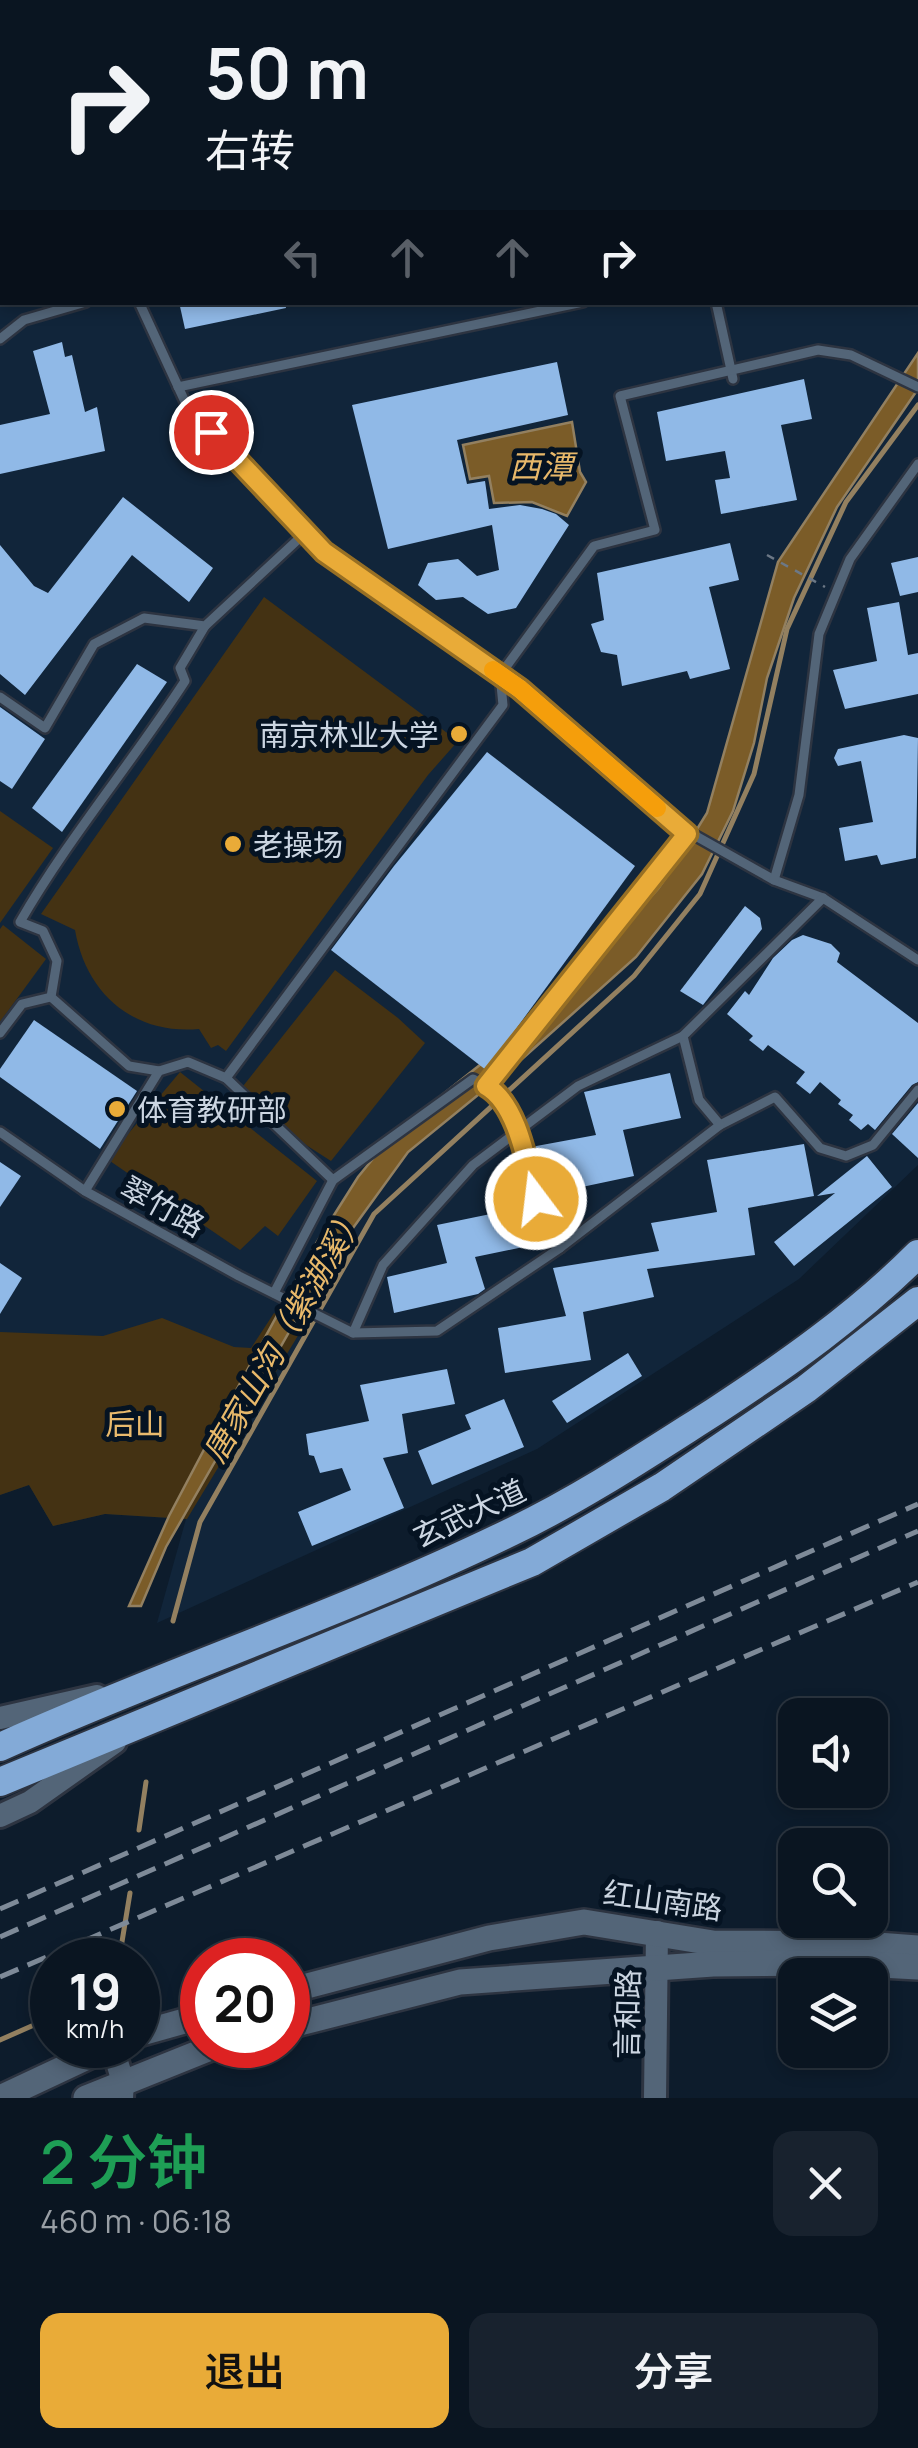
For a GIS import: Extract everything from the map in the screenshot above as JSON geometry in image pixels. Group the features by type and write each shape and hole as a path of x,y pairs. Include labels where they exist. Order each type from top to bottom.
{"highway":[{"name":"玄武大道","path":"4,1735 160,1682 513,1532 627,1467 765,1378 878,1294 918,1254"},
{"path":"0,1782 532,1562 678,1476 806,1389 918,1301"}],"main road":[{"name":"红山南路","path":"310,1985 489,1938 584,1922 713,1943 918,1948"},
{"name":"红山南路","path":"310,2020 460,1982 658,1966 918,1966"},
{"path":"86,2098 123,2090 180,2063"},
{"path":"0,2098 63,2068"}],"street":[{"path":"0,1816 30,1802 142,1723"},
{"name":"言和路","path":"655,2098 657,1932"}],"lane":[{"path":"0,339 24,320 76,305"},
{"path":"140,305 187,406 324,552 520,689 687,834 774,880 823,898 918,960"},
{"path":"178,387 569,305"},
{"path":"717,305 733,379"},
{"path":"226,1078 503,705 500,675 594,546 655,530 620,396 818,350 851,356 918,387"},
{"path":"774,880 799,796 819,634 850,559 918,464"},
{"path":"51,997 58,961 42,930 20,922 88,816 120,777 185,681 180,668 205,626 305,534"},
{"path":"0,698 45,728 94,644 144,618 205,626"},
{"path":"486,1086 687,834"},
{"path":"823,898 682,1036 578,1086 473,1165 384,1265 353,1333 437,1331 560,1248 720,1125 774,1098 820,1148 846,1156 873,1145 918,1090"},
{"path":"0,1034 22,1004 51,997"},
{"path":"51,997 129,1066 159,1071 188,1062 226,1078 334,1180"},
{"path":"682,1036 699,1100 720,1125"},
{"path":"85,1191 159,1071"},
{"path":"274,1293 334,1180 473,1079 496,1092 518,1131 536,1199 560,1248"},
{"name":"翠竹路","path":"0,1132 85,1191 353,1333"}],"path":[{"path":"767,555 818,583"}],"shaded area":[{"name":"南京林业大学","path":"0,305 918,305 918,1165 799,1279 537,1449 157,1623 186,1519 105,1514 53,1526 29,1485 0,1495"}],"green space":[{"name":"老操场","path":"264,597 458,741 428,775 226,1051 218,1045 211,1048 199,1029 154,1025 117,1006 90,973 75,930 41,914"},
{"path":"0,811 53,848 0,923"},
{"path":"3,925 46,959 0,1022 0,929"},
{"path":"335,970 425,1043 331,1161 281,1129 240,1090"},
{"path":"180,1072 317,1181 278,1236 265,1226 240,1250 107,1159"},
{"name":"后山","path":"274,1313 302,1329 187,1519 105,1514 53,1526 29,1485 0,1495 0,1332 103,1336 162,1318 234,1347 251,1348"}],"water":[{"path":"918,353 918,389 837,507 794,598 767,678 754,743 733,811 702,874 636,957 522,1059 408,1152 332,1257 166,1547 141,1606 129,1606 169,1516 208,1442 317,1242 358,1177 394,1133 519,1034 555,999 658,889 676,863 707,813 778,562"},
{"name":"西潭","path":"572,422 580,472 586,482 567,516 532,502 494,503 489,476 470,479 463,445"}],"building":[{"path":"180,305 286,305 286,308 185,329"},
{"path":"62,342 65,357 72,355 85,412 97,407 105,451 0,474 0,425 50,414 33,351"},
{"path":"557,362 568,415 457,440 467,484 485,481 489,509 520,505 542,509 569,525 516,608 488,614 463,597 436,600 418,585 428,563 458,559 477,576 499,570 492,525 388,549 352,405"},
{"path":"804,379 812,419 781,425 797,500 721,514 715,480 730,478 725,451 666,461 657,412"},
{"path":"123,497 213,568 189,602 132,555 25,695 0,674 0,545 34,586 48,593"},
{"path":"730,543 739,580 709,587 730,669 690,679 687,671 622,686 617,655 601,652 591,624 604,620 597,573"},
{"path":"918,557 918,592 900,596 891,563"},
{"path":"899,602 908,655 918,653 918,694 845,709 833,670 877,661 867,608"},
{"path":"137,664 167,682 62,832 32,808"},
{"path":"0,707 45,739 12,789 0,781"},
{"path":"904,735 918,738 916,858 881,865 877,855 845,861 839,828 873,822 861,761 838,766 834,758 838,749"},
{"path":"487,752 635,866 486,1070 331,950"},
{"path":"745,906 760,918 762,929 703,1005 680,991"},
{"path":"803,935 831,944 840,953 837,962 918,1023 918,1082 875,1130 868,1124 861,1130 849,1120 853,1115 820,1082 810,1094 796,1083 805,1072 768,1045 763,1051 749,1040 753,1036 727,1014 745,991 749,995 773,958"},
{"path":"34,1020 137,1091 100,1149 0,1077 0,1069"},
{"path":"670,1073 681,1118 623,1130 634,1176 544,1195 531,1147 596,1135 584,1092"},
{"path":"918,1103 918,1158 892,1134"},
{"path":"804,1144 814,1196 748,1208 755,1255 647,1269 654,1297 583,1312 591,1360 505,1373 498,1328 566,1316 553,1268 659,1251 651,1223 717,1212 707,1160"},
{"path":"867,1156 892,1187 794,1266 774,1242 835,1193 817,1196"},
{"path":"0,1162 21,1176 0,1207"},
{"path":"524,1207 533,1245 475,1257 485,1289 478,1294 394,1313 387,1277 447,1263 437,1225"},
{"path":"0,1263 22,1278 0,1314"},
{"path":"628,1353 642,1376 567,1423 552,1401"},
{"path":"447,1369 455,1404 402,1414 408,1453 383,1458 404,1508 312,1546 298,1512 351,1490 342,1468 320,1473 314,1456 309,1455 306,1434 369,1421 360,1385"},
{"path":"504,1399 524,1447 432,1485 418,1451 471,1429 465,1415"}],"waterway":[{"name":"唐家山沟（紫湖溪）","path":"173,1621 200,1522 374,1214 634,976 700,894 754,774 787,629 846,502 918,405"},
{"name":"唐家山沟（紫湖溪）","path":"139,1830 146,1782"},
{"name":"唐家山沟（紫湖溪）","path":"123,1938 130,1893"},
{"name":"唐家山沟（紫湖溪）","path":"0,2040 30,2027"}],"railway":[{"path":"0,1909 918,1504"},
{"path":"0,1937 918,1531"},
{"path":"0,1977 918,1582"}],"slow traffic":[{"path":"493,670 657,808"}],"place":[{"name":"南京林业大学","path":"459,734"},
{"name":"老操场","path":"233,844"},
{"name":"体育教研部","path":"117,1109"}],"route":[{"path":"211,432 324,552 520,689 687,834 486,1086 496,1092 518,1131 536,1199"}]}
